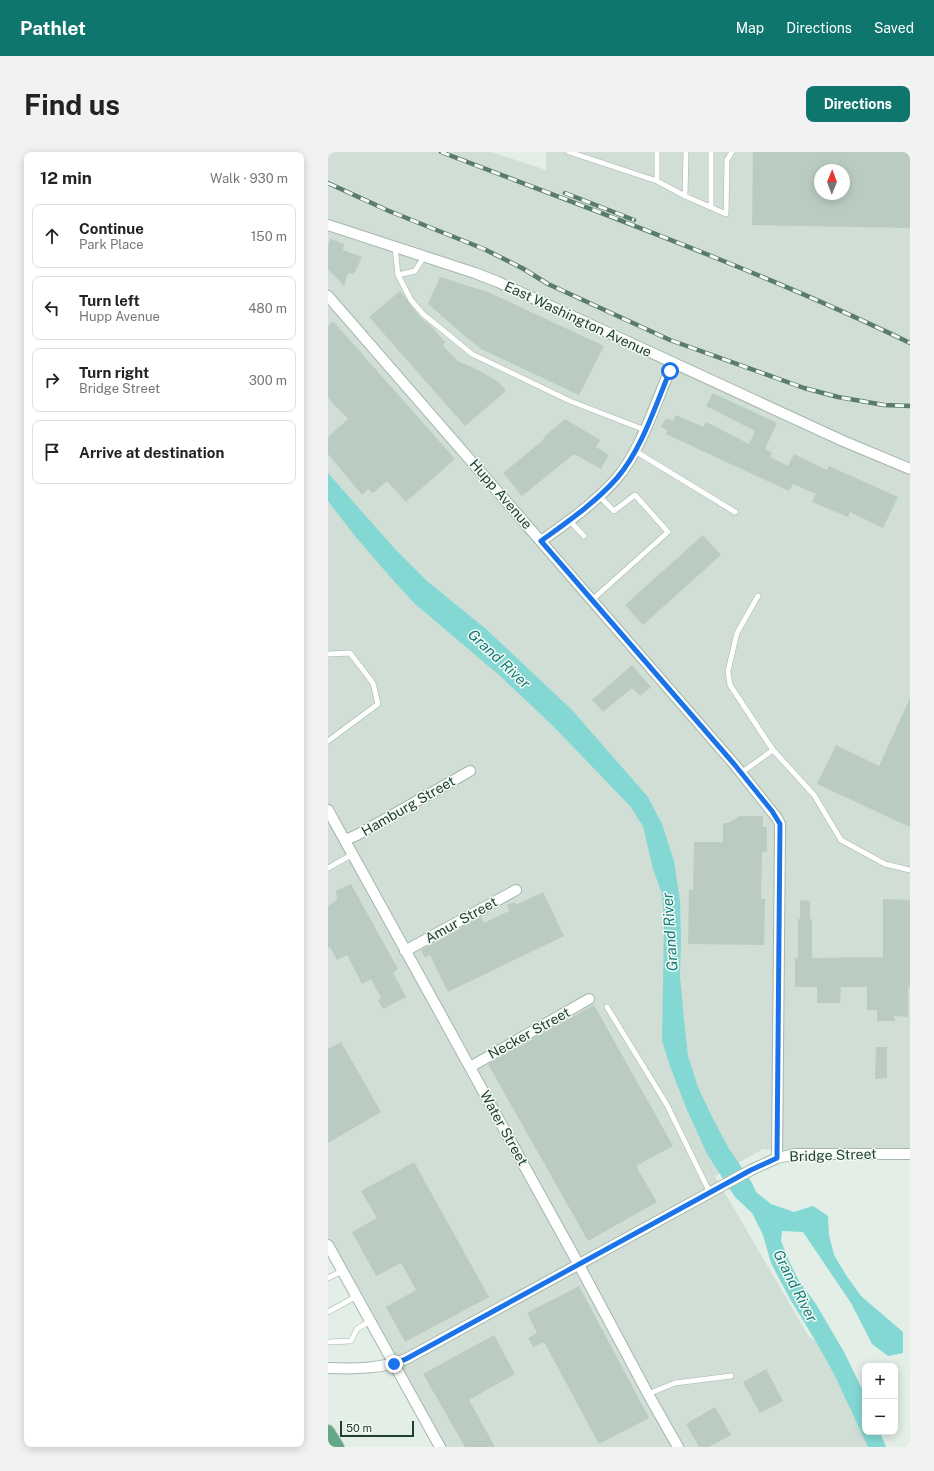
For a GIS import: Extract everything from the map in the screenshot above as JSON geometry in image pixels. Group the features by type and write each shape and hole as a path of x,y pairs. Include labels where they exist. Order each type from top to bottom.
{"main road":[{"path":"328,1431 338,1447"}],"street":[{"name":"East Washington Avenue","path":"328,225 475,273 498,282 843,441 910,469"},
{"name":"Hupp Avenue","path":"329,300 541,541 741,773 772,811 780,824 777,1158"},
{"path":"541,541 599,496 617,478 635,451 673,363"},
{"name":"Hamburg Street","path":"345,840 364,831 470,771"},
{"name":"Water Street","path":"328,810 580,1265 648,1394 678,1447"},
{"name":"Amur Street","path":"406,951 516,890"},
{"name":"Necker Street","path":"470,1067 589,999"},
{"name":"Bridge Street","path":"328,1368 364,1369 394,1364 406,1359 751,1170 777,1158 796,1154 910,1154"},
{"path":"328,1245 440,1447"}],"lane":[{"path":"569,152 657,181 710,208 726,214 727,160 732,152"},
{"path":"657,181 658,152"},
{"path":"685,196 686,152"},
{"path":"710,208 711,152"},
{"path":"395,248 398,275 412,300 423,314 472,354 570,401 644,430"},
{"path":"398,275 415,270 424,257"},
{"path":"635,451 735,512"},
{"path":"592,600 668,532 635,495 614,511 599,496"},
{"path":"569,520 584,536"},
{"path":"758,596 737,633 728,671 730,685 773,750 814,795 841,840 885,864 910,870"},
{"path":"328,654 350,653 373,683 378,704 328,742"},
{"path":"741,773 773,750"},
{"path":"328,868 352,854"},
{"path":"607,1007 667,1105 714,1191"},
{"path":"328,1278 342,1271"},
{"path":"328,1312 357,1296"},
{"path":"328,1342 351,1341 357,1329 370,1321"},
{"path":"648,1394 675,1383 731,1376"}],"shaded area":[{"path":"328,152 491,152 546,170 546,152 910,152 910,1158 763,1149 715,1176 809,1337 815,1340 862,1426 862,1435 867,1435 874,1447 434,1447 328,1256"}],"water":[{"name":"Grand River","path":"328,473 395,549 427,581 486,629 572,710 648,797 662,824 674,861 680,901 680,976 688,1056 698,1087 711,1115 728,1147 752,1183 756,1192 771,1204 794,1212 813,1206 828,1216 829,1235 834,1255 846,1275 861,1296 903,1332 903,1353 888,1356 872,1344 851,1303 803,1232 782,1231 781,1241 799,1281 816,1304 844,1352 862,1389 862,1434 835,1376 790,1299 771,1263 763,1235 752,1213 735,1197 707,1154 687,1110 671,1069 662,1041 664,922 662,894 653,869 643,826 630,806 553,726 499,675 414,603 355,536 328,501"},
{"name":"Grand River","path":"862,1435 881,1435 886,1447 868,1447"}],"building":[{"path":"753,152 910,152 910,228 752,225"},
{"path":"330,239 344,244 343,250 362,257 354,274 348,273 344,286 328,269 328,246"},
{"path":"440,277 488,292 604,346 579,395 481,349 466,337 428,304"},
{"path":"400,291 420,317 431,326 445,342 443,346 458,361 480,371 500,383 506,391 465,426 369,317"},
{"path":"333,321 455,459 406,502 387,481 373,493 368,489 362,495 328,454 328,437 348,419 328,398 328,326"},
{"path":"713,393 777,423 765,449 772,453 770,457 788,466 794,454 827,470 829,466 898,497 883,528 850,512 848,517 812,502 816,494 793,484 789,491 666,434 668,430 661,427 666,418 673,421 676,415 703,427 706,422 749,444 755,431 706,406"},
{"path":"565,419 600,440 596,447 609,455 601,469 574,454 522,496 503,473 542,441 546,435"},
{"path":"703,535 721,555 643,625 625,605"},
{"path":"632,665 651,687 640,696 632,688 603,712 592,700"},
{"path":"910,698 910,827 817,784 836,745 879,766"},
{"path":"740,816 763,816 763,827 767,827 767,852 762,852 761,899 765,899 764,945 688,944 689,890 693,890 694,842 723,842 723,823 728,823"},
{"path":"351,884 398,969 393,973 406,997 383,1009 378,1000 381,998 371,979 362,984 347,955 337,960 330,947 328,948 328,906 337,900 336,891"},
{"path":"543,892 564,936 448,992 430,955 425,958 421,950 481,917 484,923 509,911 507,905 514,902 516,905"},
{"path":"883,899 910,900 910,987 908,987 908,1017 894,1016 895,1021 877,1021 877,1010 867,1010 867,987 841,987 840,1003 817,1003 817,987 795,987 795,958 798,958 798,919 800,919 800,900 810,901 810,919 812,919 812,958 883,957"},
{"path":"594,1005 673,1146 636,1166 657,1202 588,1241 488,1064"},
{"path":"341,1042 381,1112 328,1143 328,1049"},
{"path":"876,1047 887,1047 887,1078 875,1079"},
{"path":"414,1162 489,1297 405,1342 386,1307 416,1290 401,1263 376,1276 352,1232 377,1218 361,1191"},
{"path":"579,1286 649,1418 599,1444 544,1342 533,1347 528,1338 537,1333 527,1313"},
{"path":"494,1335 515,1374 469,1400 495,1447 465,1447 423,1374"},
{"path":"766,1369 783,1401 760,1413 743,1382"},
{"path":"715,1407 731,1435 709,1447 699,1447 686,1424"}],"railway":[{"path":"441,152 737,266 853,316 910,343"},
{"path":"328,183 389,211 484,249 522,268 548,284 670,340 804,388 838,397 884,405 910,406"},
{"path":"565,193 634,220"}],"route":[{"path":"394,1364 501,1308 751,1170 777,1158 780,824 772,811 734,764 541,541 599,496 617,478 635,451 670,371"}]}
